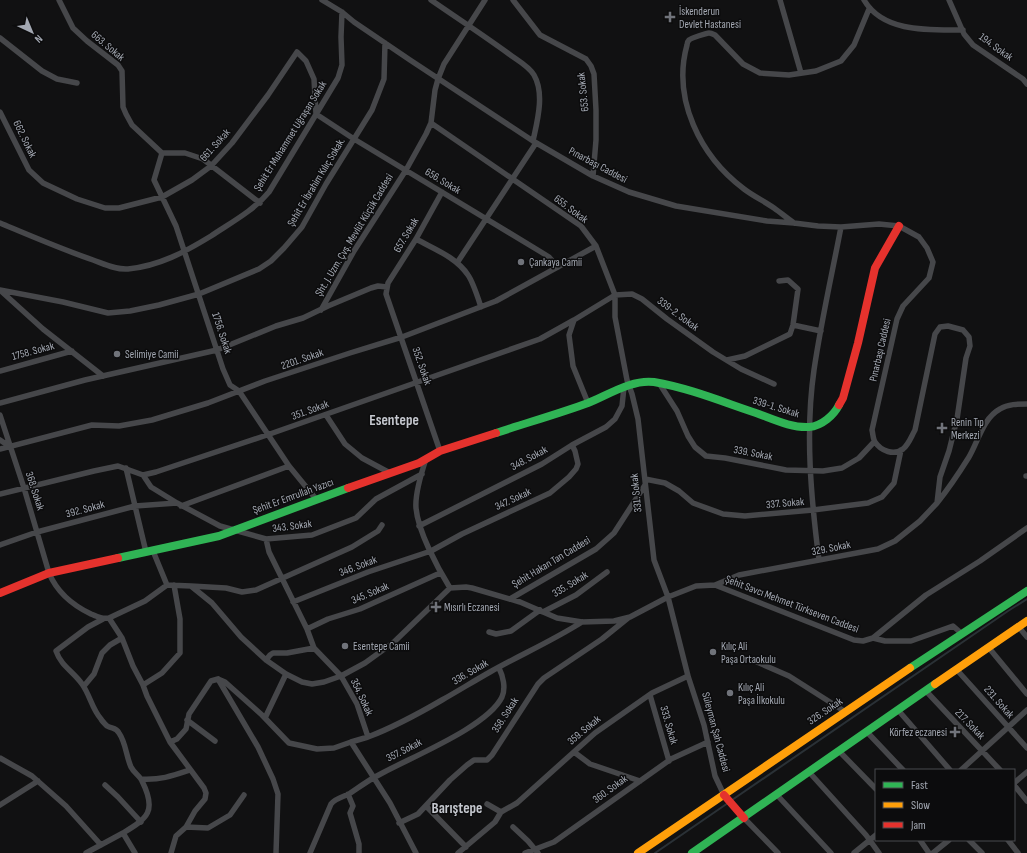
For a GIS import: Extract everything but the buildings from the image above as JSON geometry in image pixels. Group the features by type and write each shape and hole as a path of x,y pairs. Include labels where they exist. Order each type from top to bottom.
{"street":[{"name":"663. Sokak","path":"59,0 73,28 118,65 122,72 123,107 126,114 132,125 162,153"},
{"name":"Pınarbaşı Caddesi","path":"322,0 342,12 354,22 438,79 535,142 593,176 629,192 676,206 767,221 841,227 879,224 899,226 919,237 927,248 933,262 929,278 903,306 897,319 872,430 874,442"},
{"path":"431,0 469,25 525,66 534,76 539,92 539,113 535,142 457,263"},
{"name":"Şht. J. Uzm. Çvş. Mevlüt Küçük Caddesi","path":"0,403 103,376 217,350 276,326 303,318 320,310 354,251 406,170 431,123 438,79 444,64 485,0"},
{"name":"653. Sokak","path":"513,0 540,35 586,59 594,74 596,140 593,176"},
{"path":"780,0 801,73"},
{"path":"864,0 869,9 880,18 907,28 963,30"},
{"name":"194. Sokak","path":"949,0 963,30 973,45 1024,79 1027,84"},
{"path":"794,223 744,189 726,173 711,156 700,138 690,116 683,90 683,62 687,43 690,39 709,33 715,35 743,64 760,73 789,74 816,71 841,61 854,45 869,9"},
{"name":"Şehit Er Muhammet Uğraşan Sokak","path":"0,223 47,244 113,267 126,269 147,266 168,260 184,252 260,203 269,192 338,78 342,66 342,12"},
{"path":"0,38 42,71 57,79 77,83"},
{"name":"Şehit Er İbrahim Kılıç Sokak.","path":"0,290 63,302 108,313 145,308 199,294 259,269 284,248 302,227 326,184 372,110 384,79 385,43"},
{"name":"661. Sokak","path":"33,174 43,183 53,188 77,199 105,208 119,208 162,197 192,180 211,166 232,143 268,95 297,52 306,61 314,79 316,114"},
{"name":"662. Sokak","path":"0,112 29,170 33,174"},
{"name":"656. Sokak","path":"316,114 354,139 549,257 558,267"},
{"name":"655. Sokak","path":"431,123 581,226 596,246 615,295 615,317 626,386"},
{"path":"162,153 185,153 203,159 260,203"},
{"name":"1756. Sokak","path":"162,153 154,180 176,226 223,369 230,385 239,391 267,435 316,500"},
{"name":"657. Sokak","path":"387,287 416,240 442,192"},
{"name":"339-1. Sokak","path":"588,403 626,386 652,382 703,395 793,426 810,427 820,423 834,414 843,398 858,343 875,268 899,226"},
{"path":"819,560 813,510 810,427 814,371 841,227"},
{"path":"416,240 451,258 457,263 469,276 482,307"},
{"name":"2201. Sokak","path":"0,449 92,425 119,426 152,420 208,403 350,353 402,337 496,301 596,246"},
{"path":"727,360 744,356 790,334 793,325 798,289 788,280 779,281"},
{"path":"320,310 371,288 378,286 387,287"},
{"name":"352. Sokak","path":"387,287 386,294 440,451"},
{"path":"0,290 43,329 103,376"},
{"name":"339-2. Sokak","path":"615,295 632,294 642,299 713,352 741,369 774,384"},
{"name":"351. Sokak","path":"143,475 326,415 540,339 615,295"},
{"path":"574,320 569,335 573,366 588,403"},
{"path":"793,325 821,331"},
{"path":"874,442 883,450 892,452 901,450 907,444 915,430 935,334 940,327 948,326 964,330 969,337 970,346 966,358 957,419 949,451 940,477 937,503"},
{"name":"1758. Sokak","path":"0,371 72,351"},
{"name":"339. Sokak","path":"658,383 677,411 688,436 695,447 706,456 725,458 786,470 823,471 842,468 859,458 874,442"},
{"name":"348. Sokak","path":"419,526 542,464 572,445 606,427 615,420 622,406 626,386"},
{"name":"331. Sokak","path":"626,386 632,394 638,419 654,560 668,597"},
{"name":"Şehit Er Emrullah Yazıcı","path":"0,593 49,573 219,536 390,473 426,459 440,451 588,403"},
{"path":"937,503 969,457 991,416 1000,408 1012,405 1027,404"},
{"name":"368. Sokak","path":"0,415 24,488 49,573"},
{"path":"326,415 345,444 362,458 390,473"},
{"path":"0,440 9,446"},
{"name":"347. Sokak","path":"431,551 473,528 550,492 576,469 578,464 572,445"},
{"name":"337. Sokak","path":"645,482 664,483 679,491 693,503 723,514 745,516 813,510 868,503 882,497 894,483 901,450"},
{"path":"191,586 212,604 241,637 266,660 286,674 302,682 312,684 324,682 341,676 365,663 394,642 450,588 440,572 419,526 415,506 426,459"},
{"path":"0,494 118,466 143,475"},
{"path":"179,504 289,466"},
{"path":"126,468 141,537 150,551 167,585"},
{"name":"343. Sokak","path":"143,475 151,487 220,526 266,539 312,535 356,518 376,499 422,474"},
{"name":"Şehit Hakan Tan Caddesi","path":"510,599 596,549 614,533 645,482"},
{"name":"329. Sokak","path":"715,585 739,575 878,549 895,541 920,521 937,503"},
{"name":"392. Sokak","path":"0,545 37,532 135,506 179,504"},
{"path":"190,770 169,778 156,780 142,779 136,775 129,762 125,744 120,733 116,728 108,726 99,718 84,686 63,664 56,651 88,627 144,601 167,585 226,588 242,592 256,590 352,546 378,531 382,525"},
{"path":"873,638 926,595 980,561 1027,528"},
{"name":"354. Sokak","path":"266,539 269,552 307,629 314,648 341,676 357,704 368,737"},
{"name":"346. Sokak","path":"293,602 368,572 431,551"},
{"name":"345. Sokak","path":"307,629 328,619 360,609 440,572"},
{"name":"335. Sokak","path":"489,632 496,634 511,631 541,611 576,595 607,572"},
{"path":"49,573 53,582 66,598 75,606 106,618 122,638 133,666 143,685 146,696 170,742 204,788 206,793 205,799 195,811 186,828 176,836 171,853"},
{"path":"143,685 162,673 180,653 180,619 174,585"},
{"name":"Şehit Savcı Mehmet Türkseven Caddesi","path":"450,588 466,587 510,599 557,618 582,622 614,620 630,617 668,597 696,586 715,585 854,640 864,641 873,638 885,641 911,641 953,626 961,633"},
{"name":"326. Sokak","path":"638,853 1026,590"},
{"name":"Süleyman Şah Caddesi","path":"668,597 688,676 704,725 715,776 724,795 778,853"},
{"name":"358. Sokak","path":"400,823 418,814 450,780 467,765 474,760 486,760 492,754 538,684 544,678 602,639 630,617"},
{"path":"692,853 989,648 1027,620"},
{"name":"336. Sokak","path":"368,737 391,728 416,715 521,654 563,634 582,622"},
{"path":"1018,626 1027,637"},
{"path":"84,686 94,674 102,653 110,645 122,638"},
{"path":"266,660 274,653 287,653 314,648"},
{"path":"989,648 1027,694"},
{"path":"750,658 789,676 844,712"},
{"name":"357. Sokak","path":"310,853 331,804 336,799 348,794 374,777 466,730 492,711 502,696 504,684 499,668"},
{"name":"231. Sokak","path":"957,670 1027,748"},
{"path":"265,718 286,674"},
{"name":"359. Sokak","path":"501,812 517,803 595,733 650,695 688,676"},
{"path":"170,742 177,740 186,729 189,714 211,681 218,679 225,682 265,718 289,743 318,749 334,748 368,737"},
{"path":"218,679 258,747 276,786 278,794 276,853"},
{"name":"217. Sokak","path":"926,691 999,769"},
{"name":"333. Sokak","path":"650,695 669,761"},
{"path":"898,710 949,769"},
{"path":"962,769 1027,710"},
{"path":"187,720 215,741"},
{"path":"868,732 902,769"},
{"path":"351,742 390,803 416,853"},
{"name":"360. Sokak","path":"525,853 537,851 554,842 669,761 708,742"},
{"path":"839,751 875,789"},
{"path":"574,752 590,764 640,781"},
{"path":"0,758 38,781 66,806 101,845"},
{"path":"809,772 870,840 879,853"},
{"path":"1015,783 1027,772"},
{"path":"86,853 123,834 141,822 148,813 150,801 142,779"},
{"path":"0,805 38,781"},
{"path":"105,785 141,822"},
{"path":"1015,785 1027,801"},
{"path":"348,794 353,806 350,813 359,844 359,853"},
{"path":"186,828 208,828 230,815 244,795"},
{"path":"777,795 831,853"},
{"path":"458,853 466,848 495,822 501,812 487,804"},
{"path":"426,806 466,848"},
{"path":"513,826 537,851"},
{"path":"123,834 135,853"},
{"path":"854,853 875,836"},
{"path":"921,841 929,853"},
{"path":"933,853 948,841"},
{"path":"970,841 982,853"},
{"path":"1009,841 1018,853"}],"waterway":[{"path":"732,800 1027,599"},
{"path":"655,853 728,803"}],"traffic: fast":[{"path":"496,433 588,403 620,388 646,382 654,382 693,392 782,423 802,427 818,425 831,416 839,405"},
{"path":"118,558 219,536 348,488"},
{"path":"910,668 1027,591"},
{"path":"692,853 935,684"}],"traffic: slow":[{"path":"935,684 1027,621"},
{"path":"638,853 910,668"}],"traffic: jam":[{"path":"839,405 843,398 858,343 875,268 899,226"},
{"path":"348,488 419,463 440,451 496,433"},
{"path":"0,593 49,573 118,558"},
{"path":"724,795 744,818"}],"place":[{"name":"İskenderun Devlet Hastanesi","path":"670,17"},
{"name":"Çankaya Camii","path":"521,262"},
{"name":"Selimiye Camii","path":"117,354"},
{"name":"Renin Tıp Merkezi","path":"942,428"},
{"name":"Mısırlı Eczanesi","path":"436,607"},
{"name":"Esentepe Camii","path":"345,646"},
{"name":"Kılıç Ali Paşa Ortaokulu","path":"713,652"},
{"name":"Kılıç Ali Paşa İlkokulu","path":"730,693"},
{"name":"Körfez eczanesi","path":"955,732"}],"district":[{"name":"Esentepe","path":"394,420"},
{"name":"Barıştepe","path":"457,808"}]}
